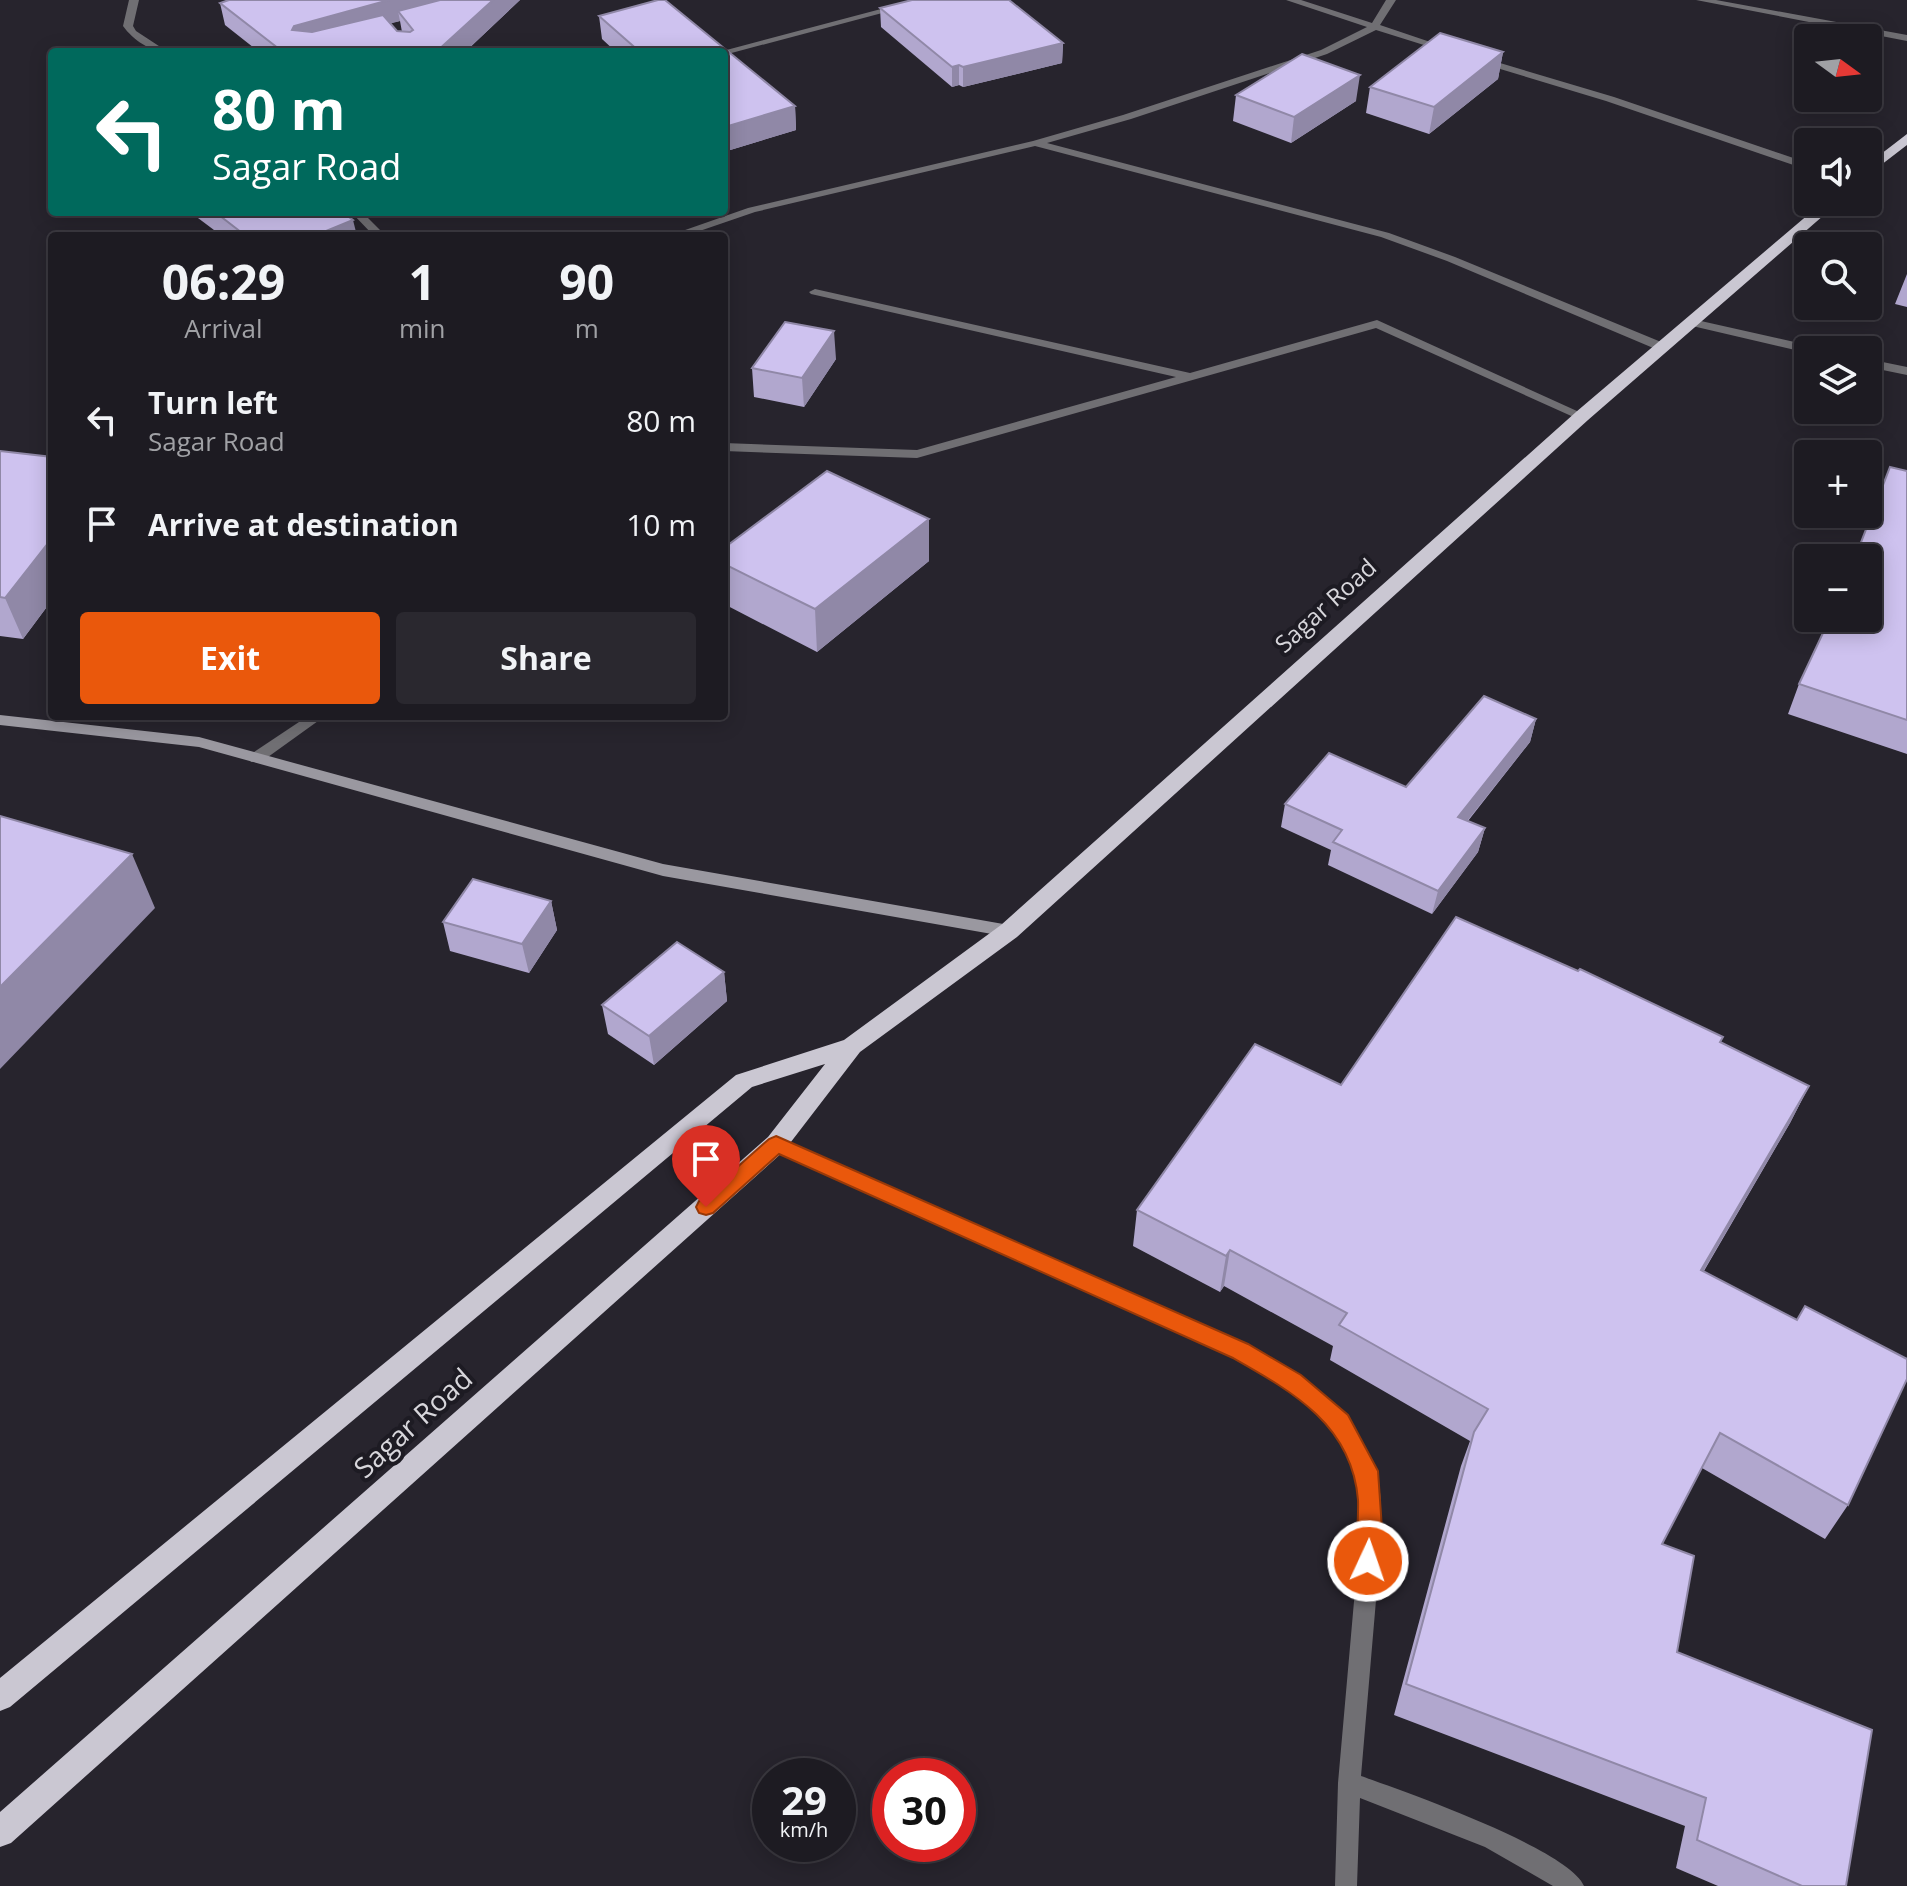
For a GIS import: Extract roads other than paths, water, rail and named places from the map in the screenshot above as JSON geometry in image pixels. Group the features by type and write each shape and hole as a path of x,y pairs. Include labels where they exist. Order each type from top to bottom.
{"highway":[{"path":"1882,159 1907,138"},
{"name":"Sagar Road","path":"0,1832 776,1144 852,1046 1009,931 1582,416 1816,216"},
{"name":"Sagar Road","path":"0,1697 744,1081 852,1046"}],"main road":[{"path":"0,720 199,742 663,870 1009,931"}],"street":[{"path":"134,0 128,26 133,33 157,48"},
{"path":"728,51 922,0"},
{"path":"1291,0 1610,99 1794,162"},
{"path":"686,232 752,210 1036,143 1324,52 1374,27 1391,0"},
{"path":"1701,0 1907,38"},
{"path":"1036,143 1385,235 1451,259 1662,347"},
{"path":"360,216 376,232"},
{"path":"815,292 1192,377"},
{"path":"1692,323 1794,346"},
{"path":"728,447 917,454 1377,324 1582,416"},
{"path":"1882,366 1907,371"},
{"path":"256,758 312,720"},
{"path":"776,1144 1241,1351 1293,1381 1340,1422 1367,1471 1371,1529 1349,1783 1346,1886"},
{"path":"1349,1783 1475,1828 1537,1860 1573,1886"}]}
